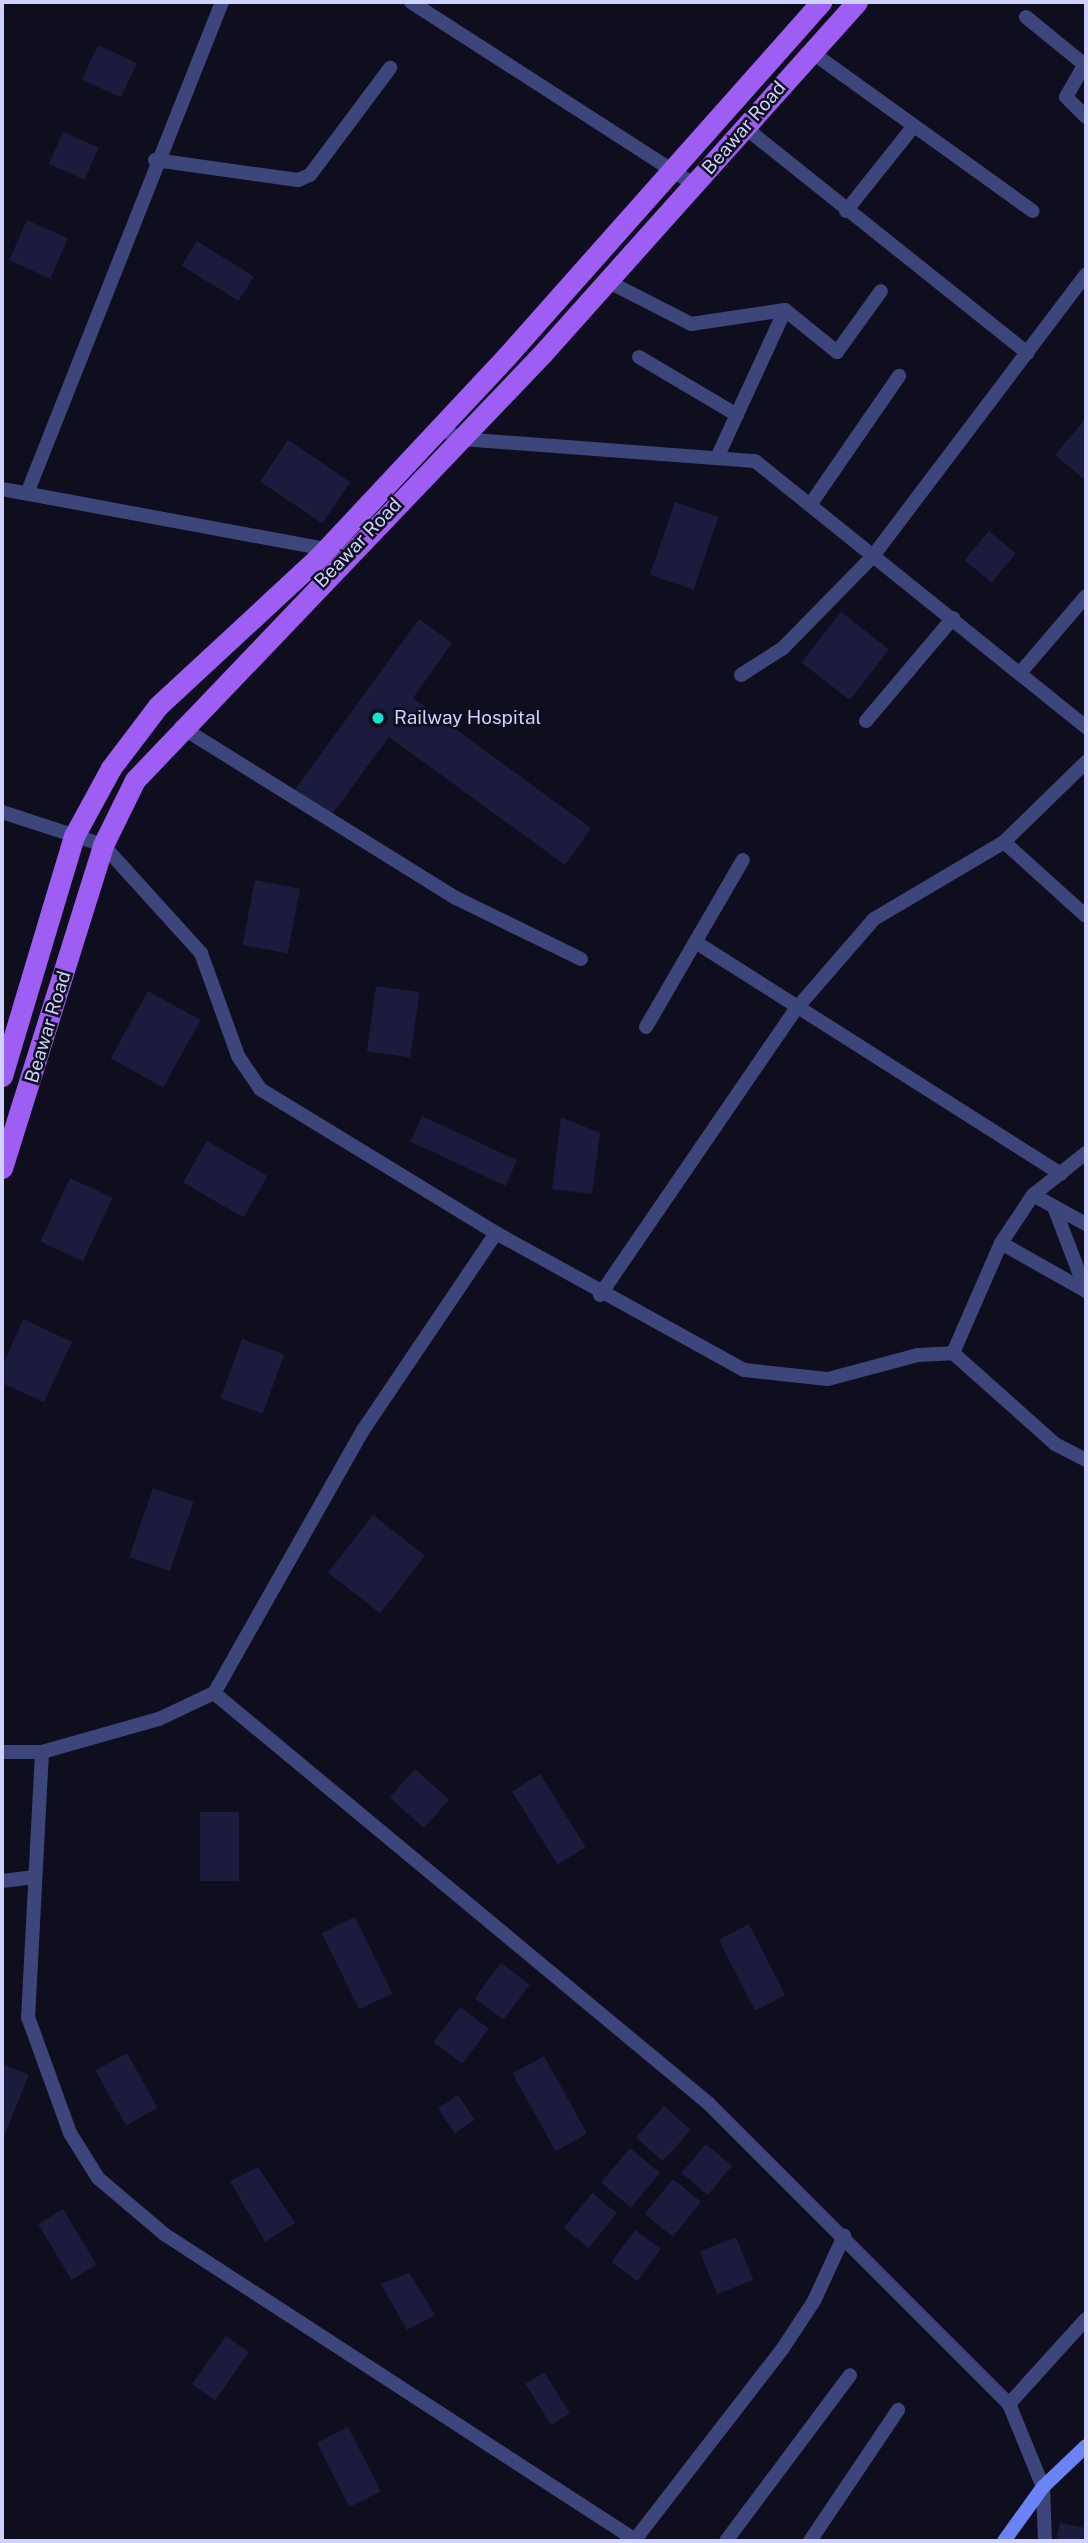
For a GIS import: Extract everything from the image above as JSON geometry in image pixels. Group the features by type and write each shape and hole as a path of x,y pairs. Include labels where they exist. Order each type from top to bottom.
{"main road":[{"name":"Beawar Road","path":"2,1168 103,845 135,780 439,428 671,166 821,2"},
{"name":"Beawar Road","path":"328,556 461,439 695,185 743,126 857,2"},
{"name":"Beawar Road","path":"2,1076 74,836 111,768 158,706 286,604"}],"street":[{"path":"28,491 155,160 222,2"},
{"path":"411,2 671,166 695,185"},
{"path":"1026,16 1086,64 1066,97 1086,117"},
{"path":"810,51 1033,211"},
{"path":"155,160 298,180 310,175 390,68"},
{"path":"743,126 1027,353"},
{"path":"846,211 913,127"},
{"path":"741,675 783,648 873,556 1086,274"},
{"path":"607,281 691,324 785,310 837,352 881,291"},
{"path":"718,456 785,310"},
{"path":"639,357 737,415"},
{"path":"810,505 899,376"},
{"path":"439,428 461,439 718,456 755,461 1086,727"},
{"path":"2,489 28,491 328,556"},
{"path":"1020,673 1086,596"},
{"path":"866,722 953,618"},
{"path":"181,727 456,898 581,959"},
{"path":"600,1295 796,1009 874,919 1004,842 1086,762"},
{"path":"2,812 103,845 201,954 238,1056 260,1089 496,1233 600,1295 744,1370 791,1380 828,1379 918,1355 953,1353 1055,1444 1086,1460"},
{"path":"1004,842 1086,916"},
{"path":"646,1027 743,860"},
{"path":"697,943 796,1009 1061,1174"},
{"path":"953,1353 1001,1243 1033,1195 1086,1153"},
{"path":"1033,1195 1086,1224"},
{"path":"1054,1207 1086,1291"},
{"path":"2,1752 42,1752 159,1719 214,1693 253,1633 363,1430 496,1233"},
{"path":"1001,1243 1086,1291"},
{"path":"214,1693 708,2103 1009,2403 1043,2487 1045,2541"},
{"path":"42,1752 33,1877 28,2017 70,2133 97,2178 163,2234 636,2541 783,2348 814,2301 844,2236"},
{"path":"2,1881 33,1877"},
{"path":"1009,2403 1086,2319"},
{"path":"726,2541 850,2375"},
{"path":"810,2541 898,2410"},
{"path":"1004,2541 1043,2487 1086,2446"}],"building":[{"path":"98,45 137,63 121,98 82,79"},
{"path":"63,132 99,148 84,180 49,164"},
{"path":"27,220 68,238 50,278 9,260"},
{"path":"197,241 254,277 238,301 182,266"},
{"path":"1086,418 1086,481 1055,455"},
{"path":"288,440 350,482 322,523 260,481"},
{"path":"675,502 718,517 693,590 650,575"},
{"path":"989,531 1016,553 991,583 965,560"},
{"path":"841,612 889,650 850,700 802,662"},
{"path":"419,619 452,643 413,698 591,828 565,865 389,737 330,817 294,791"},
{"path":"255,880 300,889 288,954 242,945"},
{"path":"376,986 420,992 410,1057 367,1051"},
{"path":"148,991 200,1020 163,1087 111,1058"},
{"path":"422,1116 517,1160 505,1186 410,1141"},
{"path":"561,1117 600,1133 592,1194 552,1189"},
{"path":"207,1141 268,1176 244,1218 183,1183"},
{"path":"70,1178 113,1198 83,1261 40,1241"},
{"path":"23,1319 72,1342 44,1402 2,1383 2,1367"},
{"path":"242,1339 284,1354 263,1414 220,1398"},
{"path":"153,1488 194,1502 170,1571 129,1557"},
{"path":"373,1515 425,1556 380,1613 328,1573"},
{"path":"415,1769 449,1800 424,1828 390,1797"},
{"path":"540,1774 586,1847 558,1864 512,1791"},
{"path":"200,1812 239,1812 239,1881 200,1881"},
{"path":"355,1917 392,1993 359,2010 322,1933"},
{"path":"749,1924 785,1995 755,2011 719,1939"},
{"path":"501,1963 530,1985 503,2020 475,1998"},
{"path":"460,2007 489,2029 462,2064 434,2042"},
{"path":"127,2053 158,2108 126,2126 96,2070"},
{"path":"544,2056 587,2134 556,2151 513,2073"},
{"path":"2,2064 29,2075 2,2141"},
{"path":"458,2095 475,2120 455,2133 438,2108"},
{"path":"664,2106 691,2130 663,2161 636,2137"},
{"path":"706,2144 732,2166 708,2195 682,2173"},
{"path":"630,2148 660,2173 631,2208 601,2182"},
{"path":"258,2167 295,2223 265,2242 230,2181"},
{"path":"673,2179 701,2202 673,2237 645,2214"},
{"path":"592,2193 617,2213 589,2248 564,2228"},
{"path":"63,2209 96,2265 72,2280 38,2224"},
{"path":"635,2230 661,2249 637,2281 611,2262"},
{"path":"736,2237 753,2280 717,2294 700,2252"},
{"path":"409,2273 435,2315 407,2330 381,2284"},
{"path":"226,2336 249,2352 215,2400 192,2384"},
{"path":"544,2372 570,2414 551,2425 525,2384"},
{"path":"348,2427 381,2491 350,2507 317,2443"},
{"path":"1060,2523 1086,2528 1086,2541 1056,2541"}],"place":[{"name":"Railway Hospital","path":"378,718"}]}
